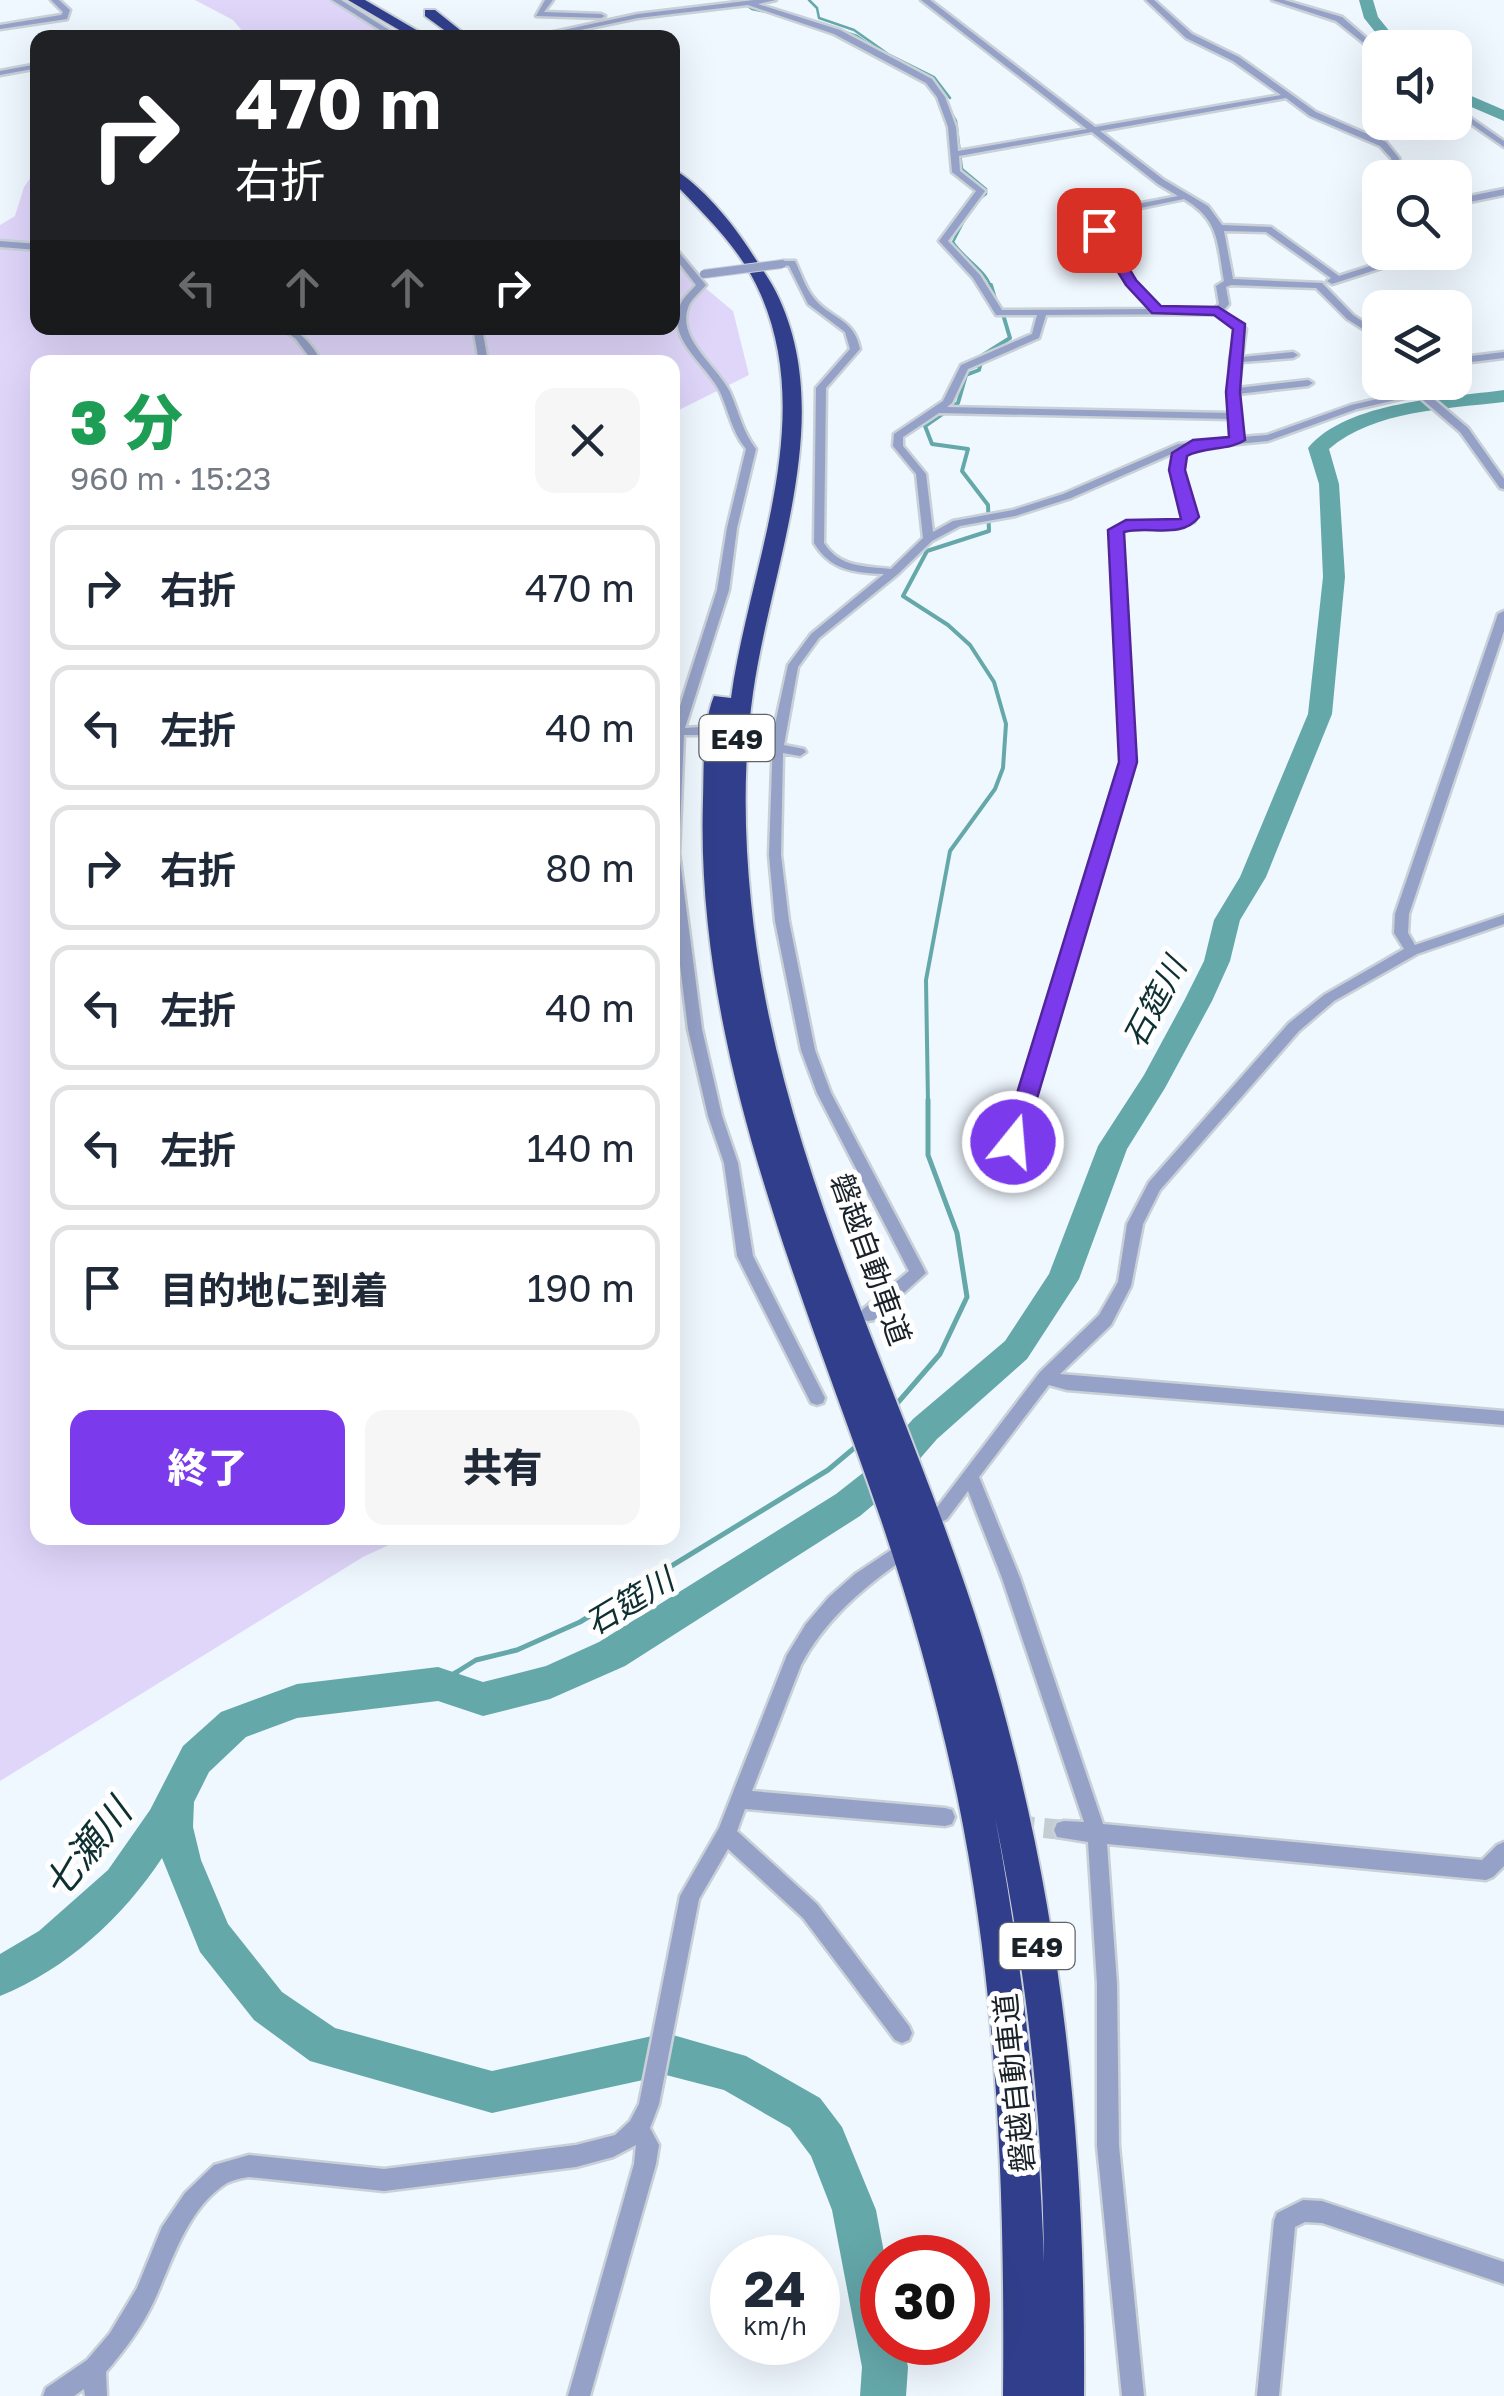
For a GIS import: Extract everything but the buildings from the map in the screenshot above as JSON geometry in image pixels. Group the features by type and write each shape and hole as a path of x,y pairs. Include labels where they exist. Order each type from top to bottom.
{"highway":[{"path":"355,0 412,30"},
{"path":"370,0 415,30"},
{"path":"385,0 431,30"},
{"path":"430,13 453,30"},
{"name":"磐越自動車道","path":"680,180 712,210 744,250 770,298 791,368 794,420 790,472 748,662 738,726 733,802 737,878 752,998 845,1336 913,1529 978,1682 1007,1789 1032,1908 1052,2058 1062,2185 1064,2396"},
{"name":"磐越自動車道","path":"680,195 730,252 755,300 775,370 778,422 772,474 729,660 715,765 716,879 721,940 744,1066 792,1226 845,1336"},
{"name":"磐越自動車道","path":"913,1529 998,1913 1016,2058 1023,2209 1024,2396"}],"street":[{"path":"0,27 64,17 67,12 55,0"},
{"path":"336,0 386,30"},
{"path":"549,0 539,14 635,17"},
{"path":"569,30 635,17 772,0"},
{"path":"925,0 1183,197 1205,208 1218,228 1229,282"},
{"path":"1150,0 1189,36 1236,59 1313,114 1383,144 1396,160"},
{"path":"1276,0 1339,18 1362,38"},
{"path":"751,4 838,32 925,78 941,98 954,138 956,172 981,190 964,204 951,233 942,241 977,277 998,314 1218,311 1240,327 1232,416 1237,440"},
{"path":"0,73 30,67"},
{"path":"954,154 1286,96"},
{"path":"1472,122 1504,145"},
{"path":"1472,199 1504,192"},
{"path":"1157,310 1130,282 1092,219 1102,213 1183,197"},
{"path":"1218,228 1268,229 1338,279"},
{"path":"0,244 30,246"},
{"path":"680,254 700,274 701,285 685,304 685,338 725,393 738,433 751,449 732,528 723,590 680,726"},
{"path":"700,274 792,263 806,295 855,338 855,349 821,388 819,543 824,554 838,564 894,572"},
{"path":"1218,311 1224,304 1221,286 1229,282 1319,284 1366,270"},
{"path":"1319,284 1340,309 1362,324"},
{"path":"928,538 920,474 897,439 952,396 958,373 964,367 1036,336 1042,312"},
{"path":"295,335 312,355"},
{"path":"1472,359 1504,355"},
{"path":"1235,360 1293,356"},
{"path":"1233,392 1308,383"},
{"path":"802,1362 845,1336 918,1273 824,1093 808,1050 782,922 775,854 778,741 792,667 815,636 894,572 928,538 957,523 1032,509 1165,452 1301,428 1381,400"},
{"path":"1431,400 1454,421 1504,486"},
{"path":"937,410 1232,416"},
{"path":"1013,1142 1128,762 1116,530 1126,525 1178,526 1190,520 1176,462 1181,452 1198,444"},
{"path":"1412,951 1401,933 1402,914 1504,614"},
{"path":"680,732 700,732"},
{"path":"757,733 800,752"},
{"path":"680,915 696,1036 731,1164 746,1256 817,1398"},
{"path":"54,2396 95,2368 118,2341 145,2296 170,2235 193,2201 222,2173 249,2166 354,2180 384,2180 605,2151 638,2130 649,2104 690,1896 726,1834 804,1640 855,1583 971,1477 1046,1376 1105,1320 1126,1282 1135,1224 1154,1186 1310,1012 1412,951 1504,919"},
{"path":"1046,1376 1067,1383 1504,1418"},
{"path":"971,1477 1011,1578 1098,1834 1106,1984 1108,2146 1132,2396"},
{"path":"741,1799 945,1817"},
{"path":"1064,1830 1486,1870 1504,1852"},
{"path":"726,1834 810,1911 902,2033"},
{"path":"578,2396 644,2164 648,2145 638,2130"},
{"path":"1268,2396 1285,2221 1302,2212 1322,2212 1504,2273"},
{"path":"95,2368 96,2396"}],"shaded area":[{"path":"195,0 329,0 380,30 241,30 233,20"},
{"path":"30,178 30,335 680,335 680,267 733,311 749,375 680,410 680,355 30,355 30,1545 389,1545 363,1557 0,1781 0,225 15,216"}],"waterway":[{"path":"739,0 752,9 782,15"},
{"path":"809,0 817,8 819,18 854,30 888,54 934,77 950,98"},
{"path":"1366,0 1371,18 1381,30"},
{"path":"836,29 857,36 879,51"},
{"path":"932,80 956,121 962,169 986,189 986,194 975,202"},
{"path":"1472,102 1504,116"},
{"path":"969,211 953,242 991,287"},
{"path":"991,285 996,302"},
{"path":"928,1103 926,980 950,851 995,789 1003,768 1006,724 994,682 970,645 948,625 903,596 927,551 989,531 988,505 962,471 968,449 932,444 925,426 958,403 966,375 979,370 983,355 1010,338 1002,311"},
{"name":"石筵川","path":"175,1800 196,1759 234,1724 297,1701 438,1684 483,1699 550,1682 612,1654 848,1505 885,1475 925,1429 1016,1350 1063,1279 1113,1146 1155,1081 1198,1001 1217,961 1227,920 1253,877 1320,714 1334,577 1329,484 1318,448 1333,435 1378,417 1504,396"},
{"path":"894,1407 940,1354 967,1297 957,1233 928,1155 928,1103"},
{"path":"452,1675 476,1660 517,1650 580,1622 828,1470 859,1444"},
{"path":"438,1684 456,1673"},
{"name":"七瀬川","path":"0,1976 53,1945 122,1884 175,1800"},
{"name":"石筵川","path":"175,1800 174,1827 182,1860 214,1938 268,2006 325,2046 492,2092 666,2054 731,2071 805,2113 827,2142 854,2210 885,2367 883,2396"}],"tunnel":[{"path":"1014,1825 1064,1830"}],"route":[{"path":"1013,1142 1128,762 1116,530 1126,525 1172,526 1187,522 1191,517 1176,462 1180,453 1198,444 1237,440 1232,416 1240,327 1218,311 1157,310 1130,282 1099,230"}]}
